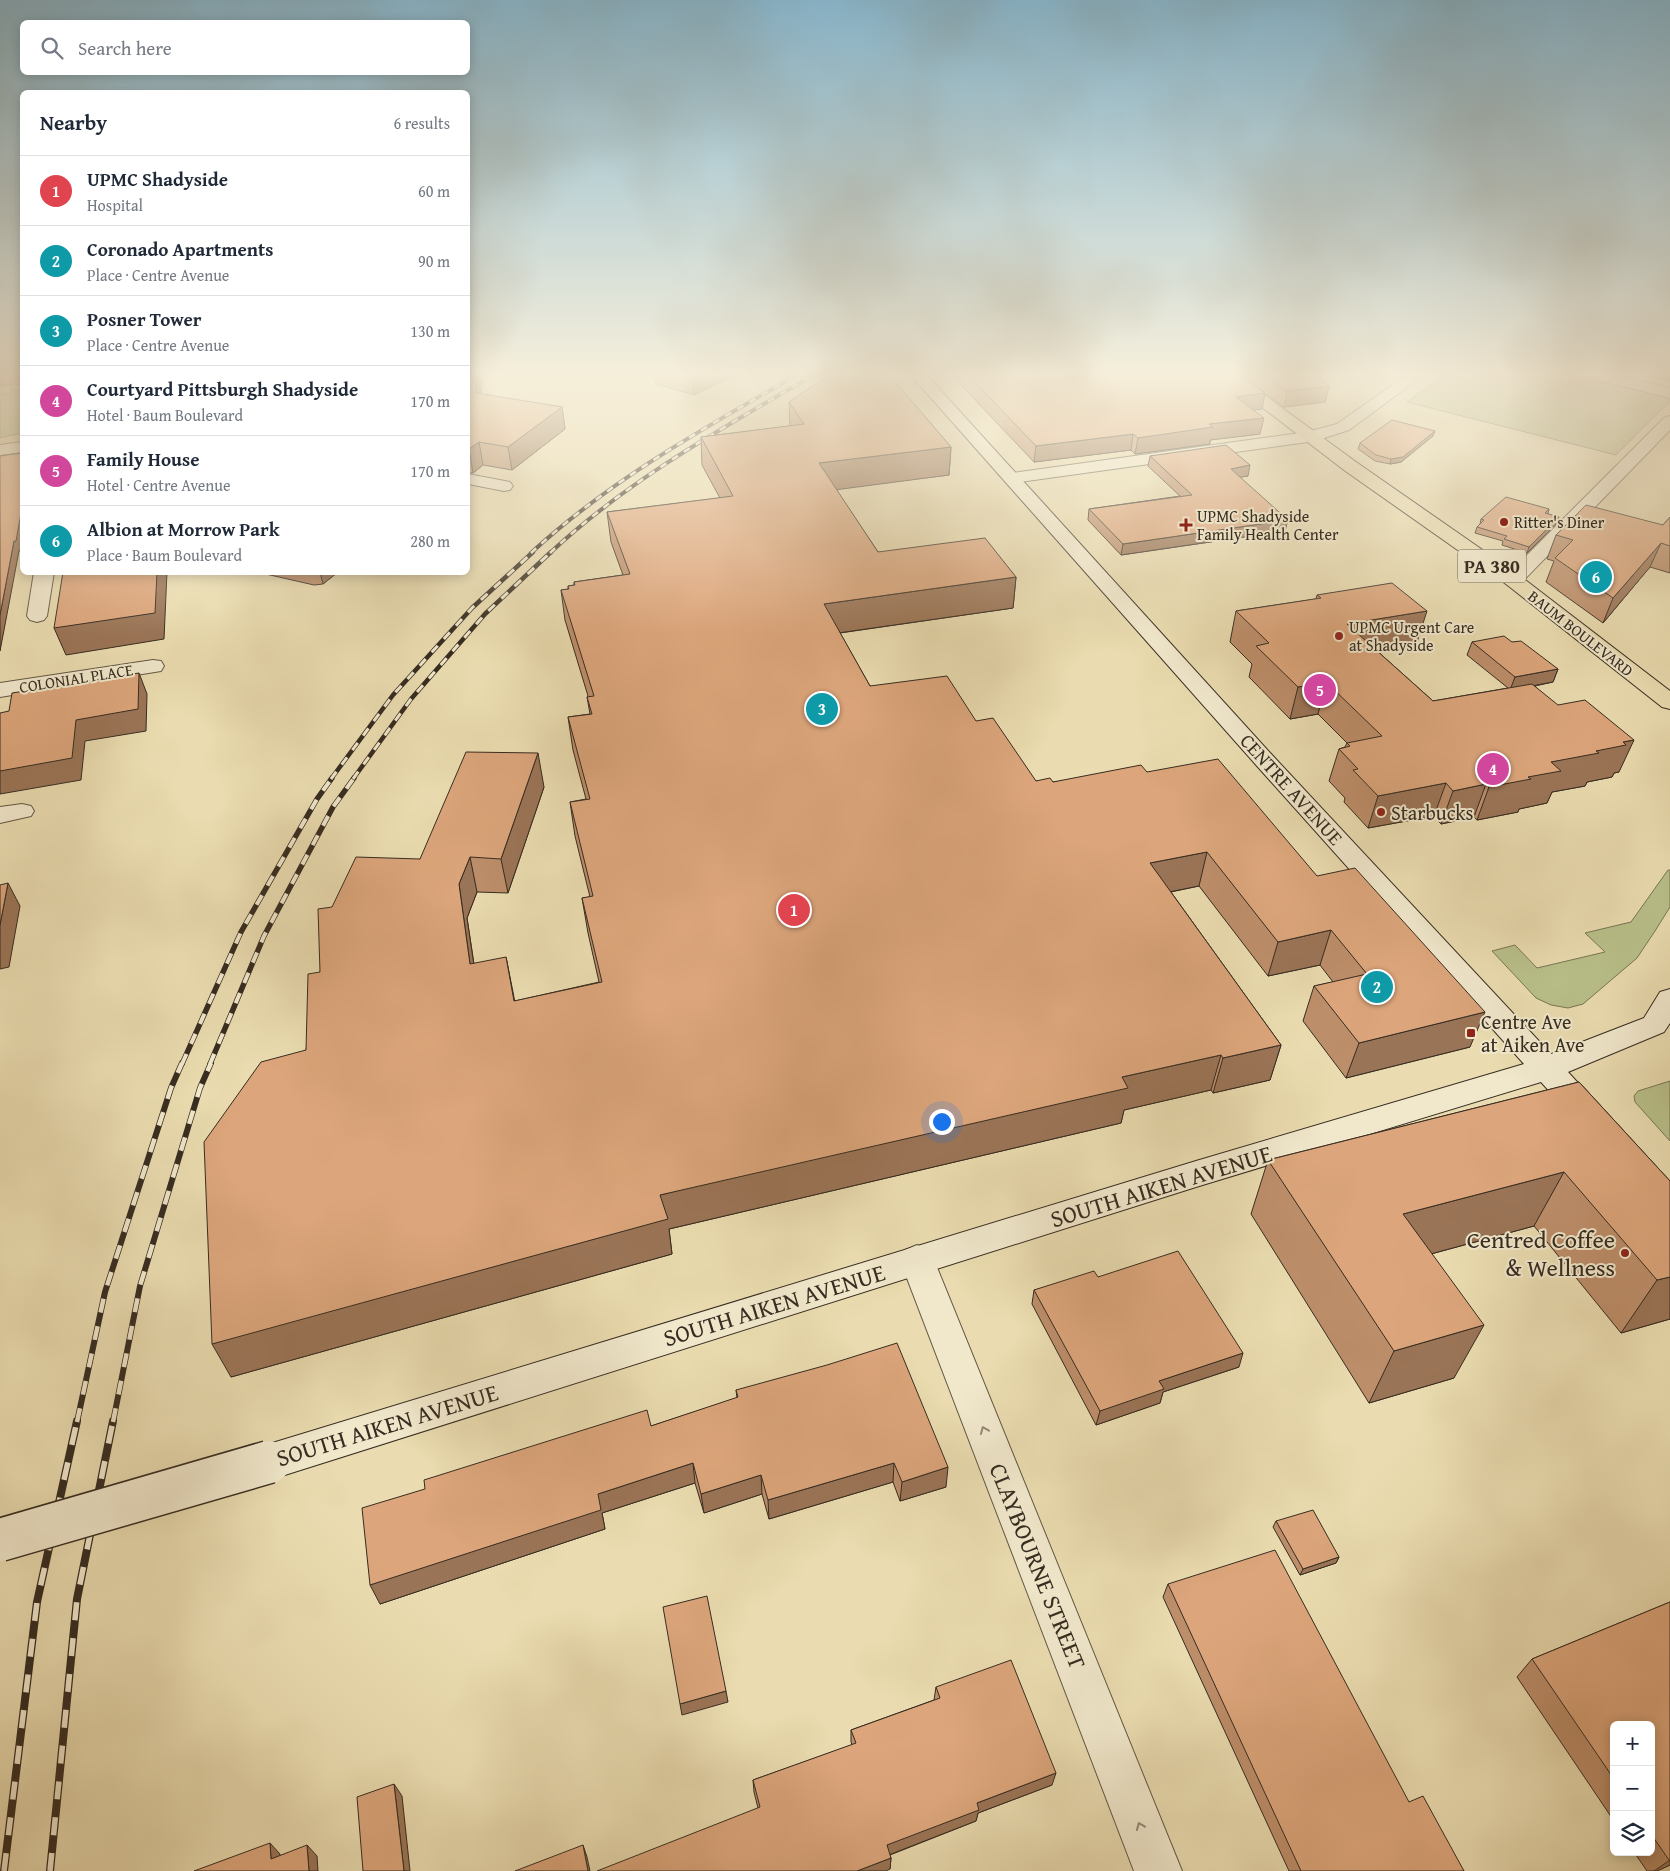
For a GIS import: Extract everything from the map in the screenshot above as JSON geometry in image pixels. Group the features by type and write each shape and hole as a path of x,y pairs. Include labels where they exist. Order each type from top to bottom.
{"main road":[{"name":"CENTRE AVENUE","path":"995,459 1265,761 1605,1132"},
{"path":"1012,478 1147,459"},
{"name":"BAUM BOULEVARD","path":"1341,459 1513,580 1670,702"},
{"path":"1513,580 1631,459"},
{"path":"470,480 504,486"},
{"path":"37,616 44,575"},
{"name":"COLONIAL PLACE","path":"0,690 153,666"},
{"path":"1662,1027 1670,999"},
{"name":"SOUTH AIKEN AVENUE","path":"0,1540 269,1462 917,1260 1548,1069 1662,1027"},
{"name":"CLAYBOURNE STREET","path":"917,1260 1158,1871"}],"green space":[{"path":"1668,870 1670,870 1670,907 1655,931 1637,958 1583,1004 1568,1008 1551,1005 1536,998 1492,951 1515,945 1537,968 1605,952 1585,933 1631,922"},
{"path":"1670,1081 1670,1141 1635,1102 1634,1096 1638,1091"}],"building":[{"path":"0,459 20,459 20,519 0,615"},
{"path":"713,459 849,459 819,463 878,552 985,538 1016,577 824,604 870,686 947,676 976,721 993,718 1036,781 1050,778 1053,782 1141,765 1147,772 1218,759 1317,876 1355,868 1485,1012 1359,1043 1314,986 1367,974 1331,930 1278,942 1207,852 1150,863 1281,1045 1223,1058 1221,1055 1122,1077 1128,1088 660,1195 668,1219 212,1344 204,1142 261,1062 306,1050 308,974 320,972 318,909 332,907 356,857 420,859 466,752 538,753 501,859 470,857 459,884 470,964 506,957 514,1001 602,982 582,898 593,896 570,802 590,799 568,717 592,714 587,697 594,696 561,590 569,589 568,586 575,585 574,582 630,574 607,512 733,496"},
{"path":"1154,459 1243,459 1250,465 1231,469 1288,520 1123,544 1089,509 1192,495"},
{"path":"1506,497 1549,509 1545,513 1559,517 1529,547 1504,539 1507,536 1477,527 1484,520 1481,519"},
{"path":"1586,505 1663,525 1670,517 1670,546 1661,543 1613,598 1555,558 1573,540 1556,535"},
{"path":"63,575 157,575 155,613 54,628"},
{"path":"1392,583 1427,611 1347,624 1433,701 1532,684 1558,705 1585,700 1634,740 1623,742 1626,745 1596,751 1599,753 1551,762 1561,771 1528,777 1531,779 1489,787 1486,784 1453,791 1446,783 1378,796 1353,770 1358,769 1339,749 1350,746 1347,743 1382,736 1326,682 1298,687 1256,646 1269,643 1236,611 1321,598 1317,595"},
{"path":"1504,636 1512,642 1521,641 1558,669 1515,677 1472,642"},
{"path":"139,673 138,709 76,720 72,758 0,771 0,713 9,711 12,693"},
{"path":"8,883 0,925 0,885"},
{"path":"1579,1082 1670,1181 1670,1277 1657,1280 1564,1172 1403,1214 1484,1325 1394,1351 1268,1160"},
{"path":"1178,1251 1243,1353 1159,1381 1164,1389 1100,1411 1034,1290 1094,1271 1098,1277"},
{"path":"897,1343 948,1467 902,1482 894,1463 768,1500 761,1475 701,1494 693,1463 598,1494 601,1510 370,1585 362,1508 425,1489 424,1480 647,1410 651,1426 738,1397 736,1390 827,1365"},
{"path":"1313,1510 1339,1557 1303,1569 1276,1521"},
{"path":"1275,1550 1409,1802 1423,1796 1464,1871 1301,1871 1168,1584"},
{"path":"707,1596 726,1691 680,1704 663,1607"},
{"path":"1670,1602 1670,1860 1655,1840 1655,1721 1610,1721 1610,1773 1532,1659"},
{"path":"1011,1660 1056,1773 977,1803 979,1810 887,1845 891,1858 857,1871 597,1871 760,1807 753,1780 856,1743 851,1730 940,1698 936,1687"},
{"path":"394,1784 404,1871 363,1871 357,1797"},
{"path":"270,1843 271,1859 307,1845 309,1871 194,1871"},
{"path":"583,1845 588,1871 515,1871"}],"railway":[{"path":"531,553 594,501 654,459"},
{"path":"550,553 612,501 672,459"},
{"path":"331,779 393,695 472,608 533,552"},
{"path":"353,779 411,699 485,614 551,552"},
{"path":"182,1064 241,932 317,799 332,778"},
{"path":"210,1064 264,936 333,807 354,778"},
{"path":"77,1422 105,1292 171,1088 182,1063"},
{"path":"113,1422 140,1286 200,1088 211,1063"},
{"path":"4,1871 37,1602 77,1421"},
{"path":"50,1871 77,1599 113,1421"}],"place":[{"name":"Ritter's Diner","path":"1504,522"},
{"name":"UPMC Shadyside Family Health Center","path":"1186,525"},
{"name":"Albion at Morrow Park","path":"1596,577"},
{"name":"UPMC Urgent Care at Shadyside","path":"1339,636"},
{"name":"Family House","path":"1320,690"},
{"name":"Posner Tower","path":"822,709"},
{"name":"Courtyard Pittsburgh Shadyside","path":"1493,769"},
{"name":"Starbucks","path":"1381,812"},
{"name":"UPMC Shadyside","path":"794,910"},
{"name":"Coronado Apartments","path":"1377,987"},
{"name":"Centre Ave at Aiken Ave","path":"1471,1033"},
{"name":"Centred Coffee & Wellness","path":"1625,1253"}]}
